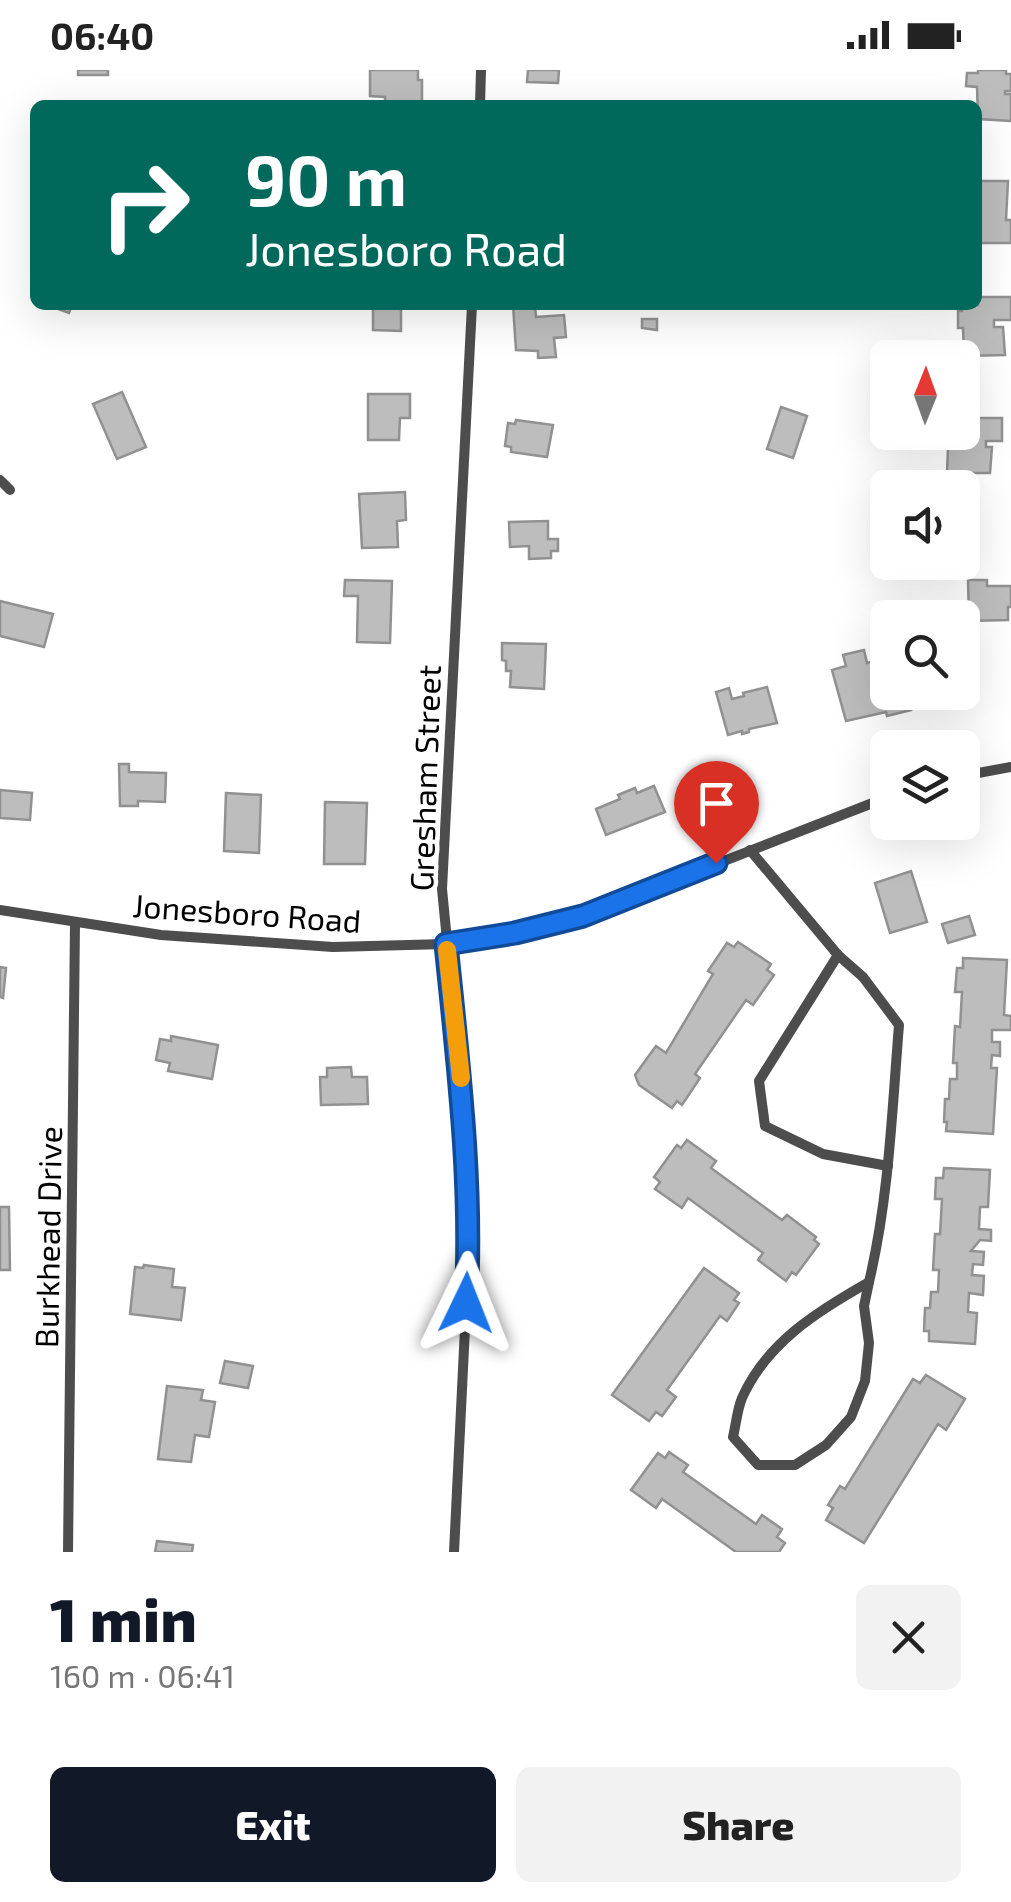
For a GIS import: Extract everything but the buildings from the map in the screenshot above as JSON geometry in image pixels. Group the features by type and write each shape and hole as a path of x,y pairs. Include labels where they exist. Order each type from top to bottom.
{"street":[{"path":"480,100 481,70"},
{"name":"Gresham Street","path":"454,1552 468,1267 464,1105 442,888 472,310"},
{"path":"0,480 10,490"},
{"path":"980,773 1011,767"},
{"name":"Jonesboro Road","path":"0,910 161,935 333,947 446,944 515,933 583,916 870,804"},
{"path":"750,850 838,956 863,977 899,1026 888,1166 878,1242 864,1306 870,1343 864,1381 851,1416 826,1445 795,1464 758,1465 733,1437 741,1400 760,1367 785,1338 814,1314 869,1282"},
{"name":"Burkhead Drive","path":"68,1552 75,923"},
{"path":"838,956 759,1080 765,1126 822,1154 888,1166"}],"slow traffic":[{"path":"447,950 461,1078"}],"route":[{"path":"466,1303 464,1105 446,944 515,933 583,916 716,863"}]}
